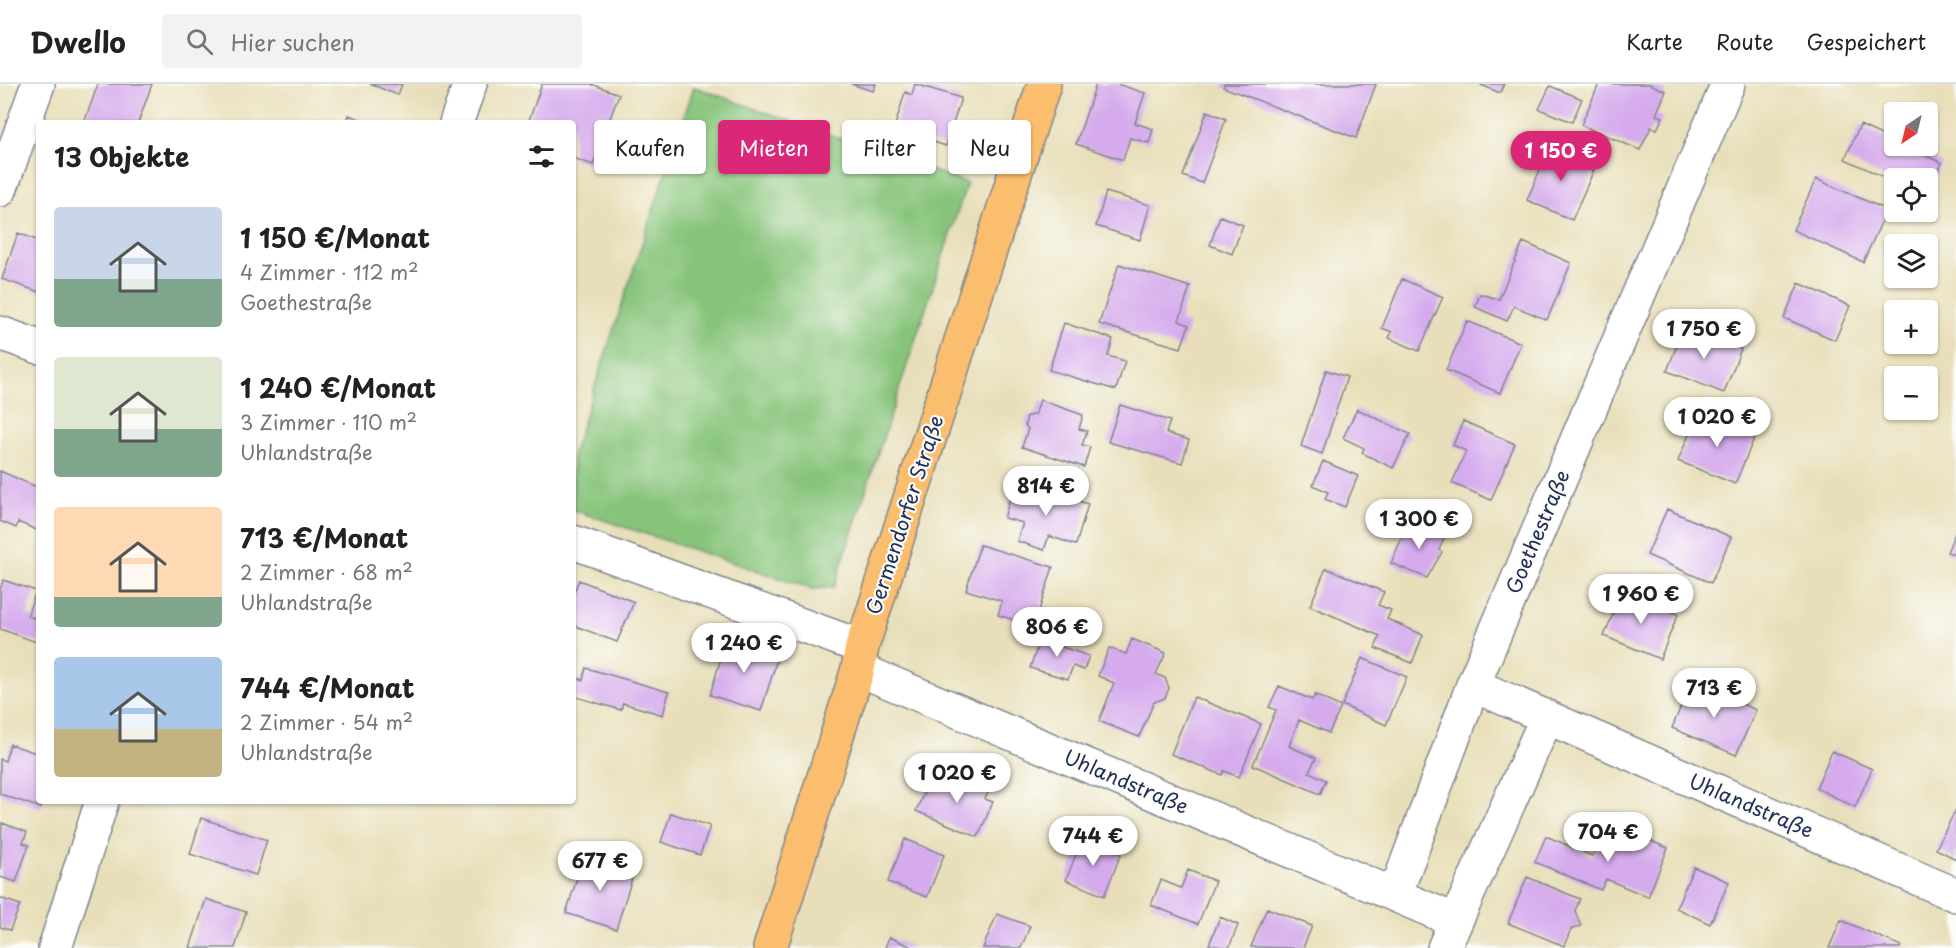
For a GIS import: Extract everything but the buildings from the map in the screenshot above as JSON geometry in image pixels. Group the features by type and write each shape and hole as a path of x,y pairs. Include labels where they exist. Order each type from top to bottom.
{"main road":[{"name":"Germendorfer Straße","path":"770,948 860,658 1044,84"}],"street":[{"path":"0,190 38,84"},
{"path":"457,120 471,84"},
{"name":"Goethestraße","path":"1395,895 1473,685 1728,84"},
{"path":"0,333 36,346"},
{"name":"Uhlandstraße","path":"576,543 860,658 1395,895"},
{"name":"Uhlandstraße","path":"1473,685 1956,895"},
{"path":"1395,895 1450,934 1546,717"},
{"path":"55,948 101,804"}],"green space":[{"path":"694,87 788,120 718,120 718,174 830,174 830,135 842,139 842,174 936,174 936,172 967,183 834,587 812,589 576,511 576,443 665,174 706,174 706,120 683,120"}]}
